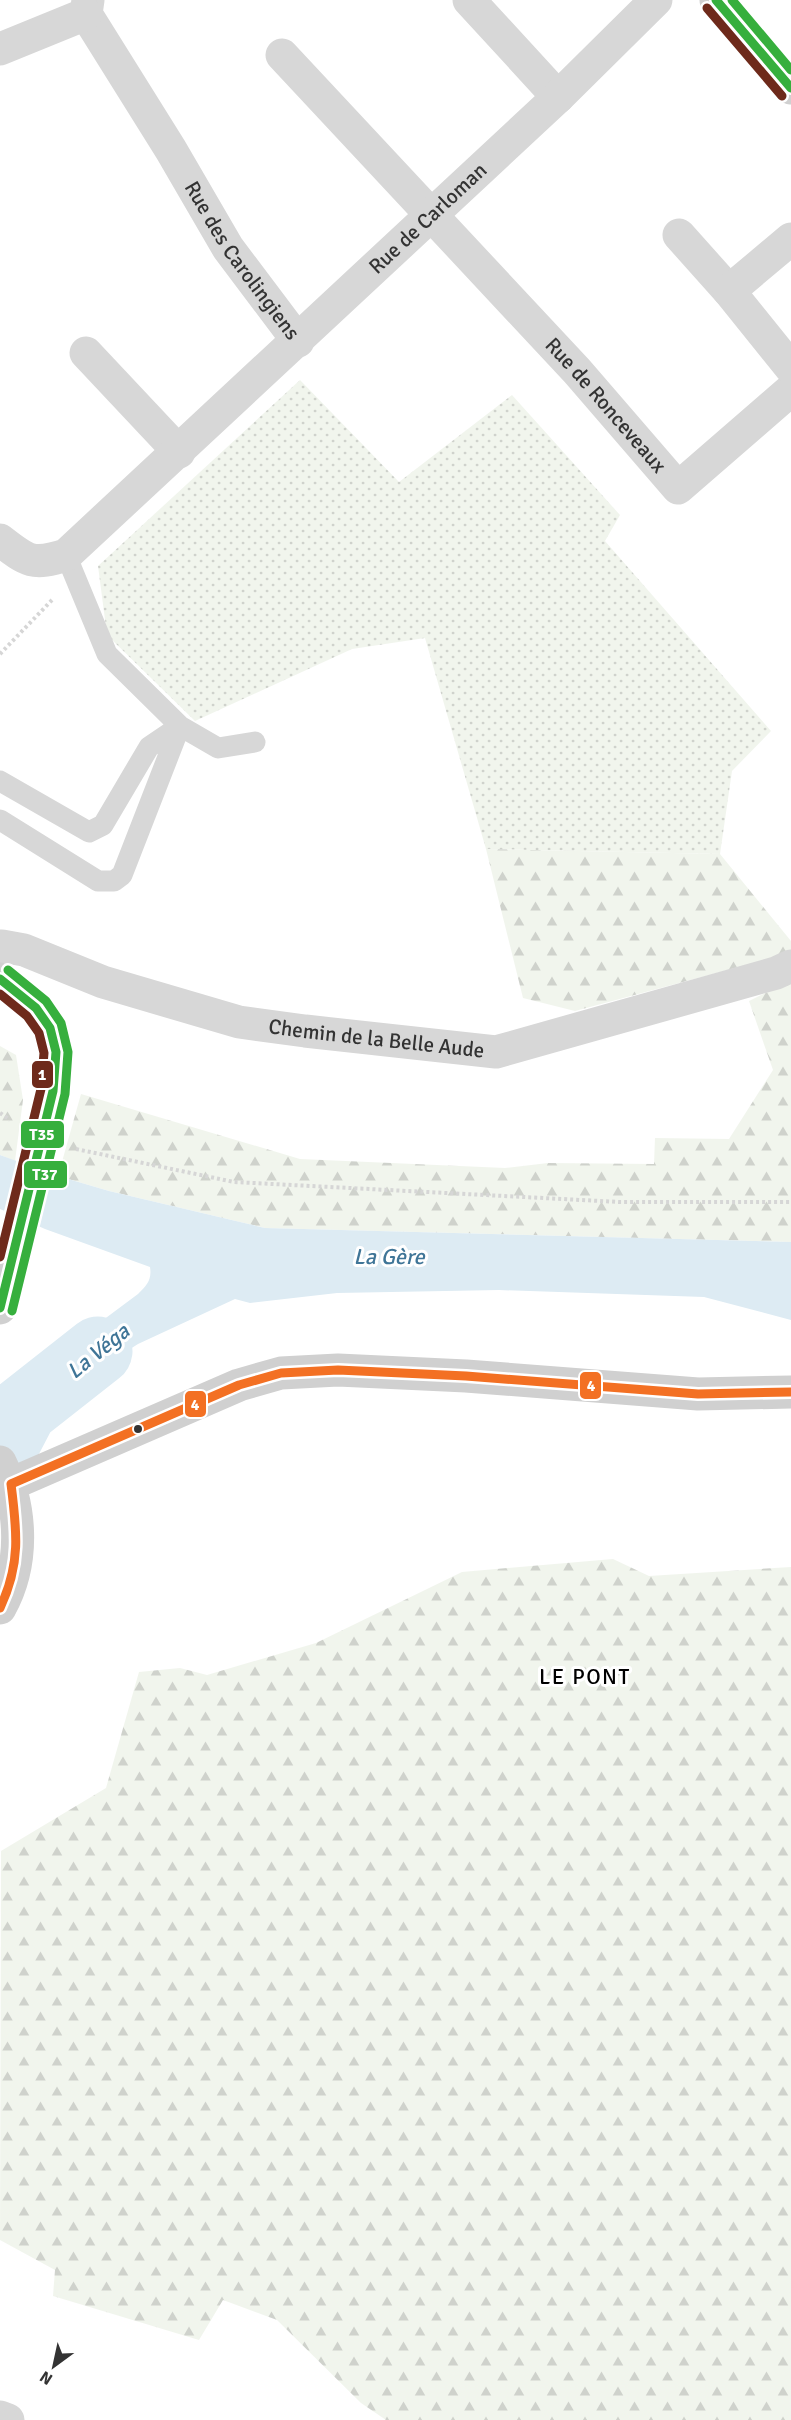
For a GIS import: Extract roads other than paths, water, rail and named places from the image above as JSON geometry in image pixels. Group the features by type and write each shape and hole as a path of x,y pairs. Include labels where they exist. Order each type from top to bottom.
{"main road":[{"path":"716,0 791,88"},
{"path":"0,979 36,1008 50,1028 56,1052 53,1091 0,1308"},
{"path":"0,1608 14,1573 19,1548 4,1477 93,1448 239,1385 281,1373 338,1370 466,1376 698,1394 791,1392"}],"street":[{"path":"469,0 558,97"},
{"name":"Rue de Carloman","path":"298,341 558,97 656,0"},
{"path":"0,49 87,7"},
{"name":"Rue des Carolingiens","path":"70,566 179,452 298,341 228,249 87,7"},
{"path":"282,55 432,214"},
{"name":"Rue de Ronceveaux","path":"432,214 577,371 678,488 791,390"},
{"path":"679,235 729,291 791,368"},
{"path":"729,291 791,239"},
{"path":"86,353 179,452"},
{"path":"0,540 24,558 70,566"},
{"name":"Chemin de la Belle Aude","path":"0,947 24,950 103,982 239,1022 496,1052 776,973 791,966"},
{"path":"0,2416 8,2420"}],"lane":[{"path":"70,566 107,654 180,726 218,748 255,742"},
{"path":"0,781 89,832 103,825 149,747 180,726"},
{"path":"0,820 98,880 114,881 122,875 180,726"}],"water":[{"name":"La Gère","path":"0,1155 109,1191 265,1228 791,1242 791,1320 704,1297 499,1290 337,1293 250,1303 235,1299 138,1344 28,1414 22,1408 36,1370 138,1294 148,1282 150,1267 45,1229 0,1209"}],"waterway":[{"name":"La Véga","path":"0,1454 23,1410 98,1351"}],"district":[{"name":"LE PONT","path":"585,1676"}]}
